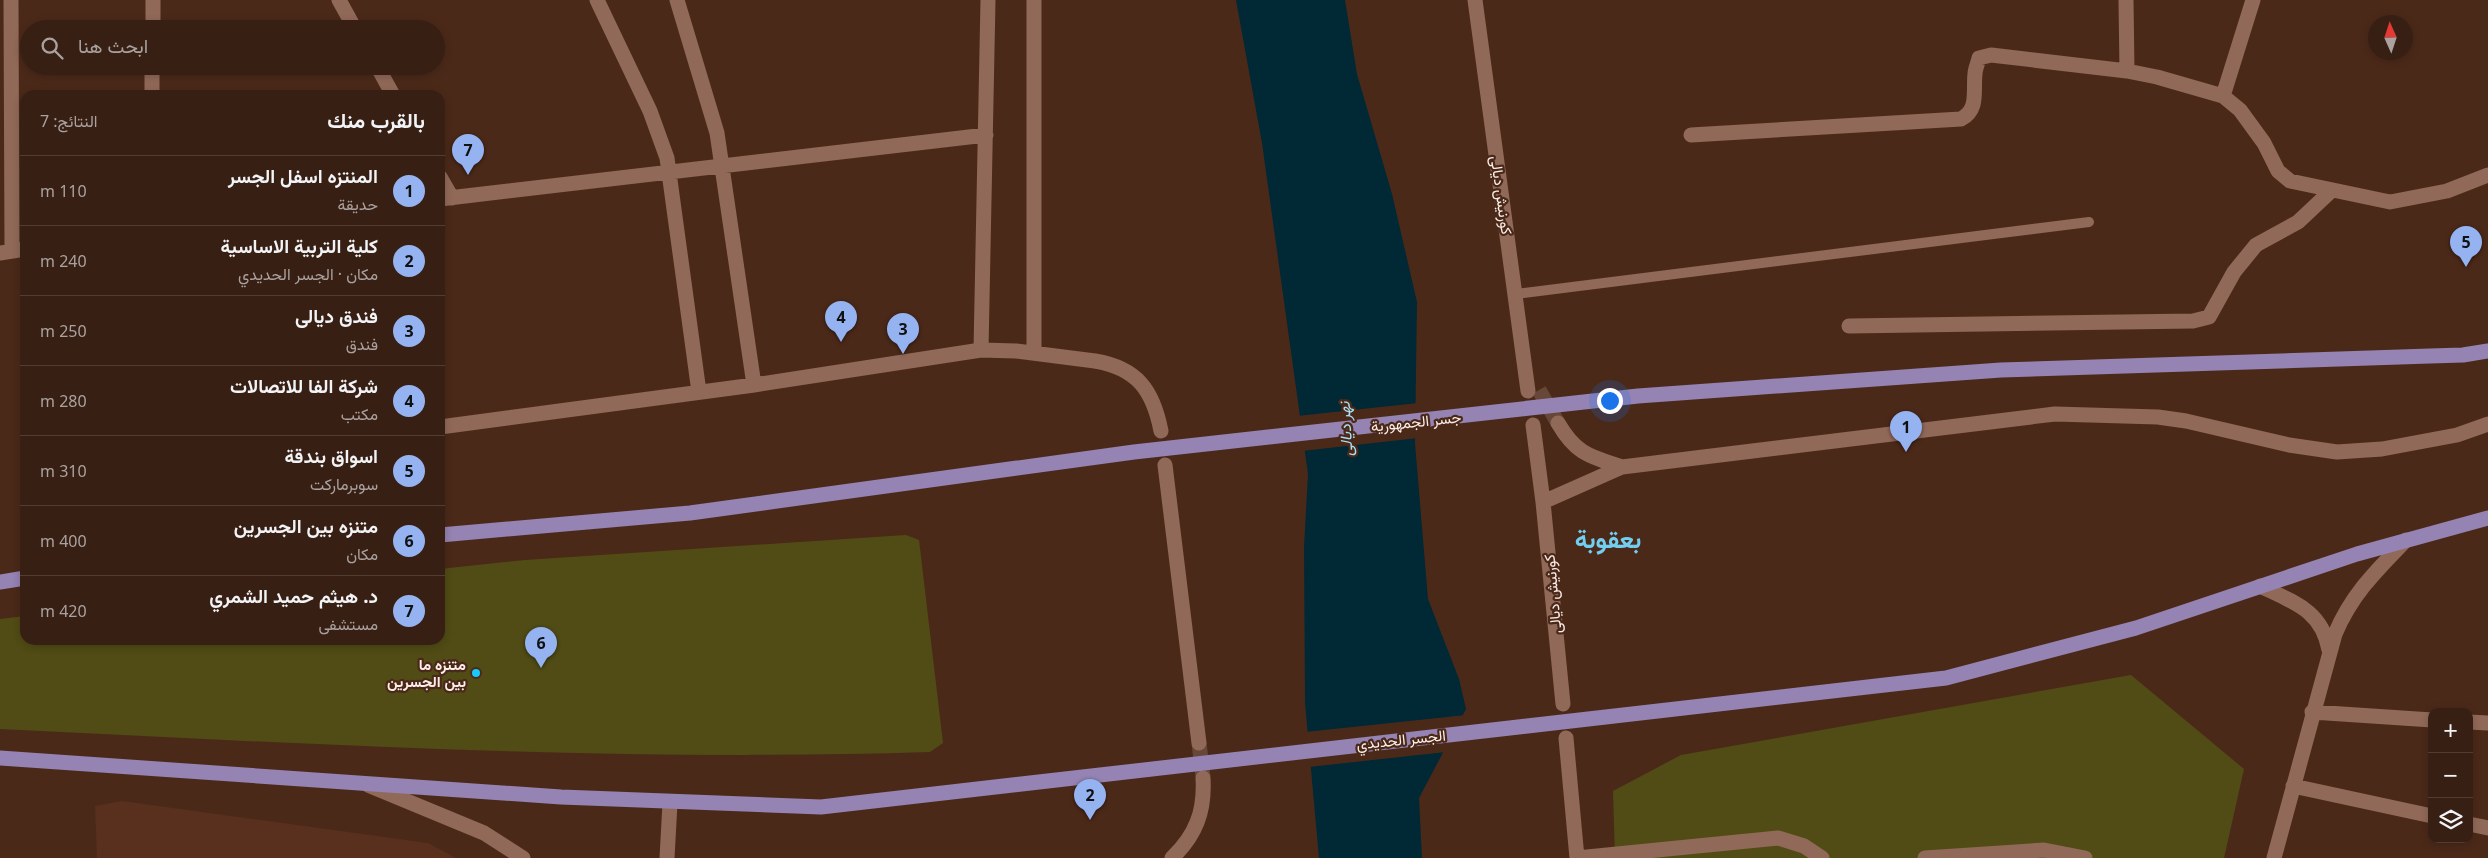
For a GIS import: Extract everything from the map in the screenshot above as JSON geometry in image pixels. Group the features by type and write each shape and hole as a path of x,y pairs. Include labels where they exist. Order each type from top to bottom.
{"main road":[{"name":"جسر الجمهورية","path":"445,535 690,513 1134,452 1638,396 2001,370 2430,356 2488,351"},
{"name":"الجسر الحديدي","path":"0,758 670,803 821,807 1946,678 2136,628 2357,554 2488,518"},
{"path":"0,582 20,579"}],"street":[{"path":"11,0 12,251"},
{"path":"153,0 153,20"},
{"path":"339,0 351,20"},
{"path":"597,0 656,126 670,174 699,392"},
{"path":"677,0 713,115 723,167 754,385"},
{"path":"981,350 988,0"},
{"path":"1034,0 1034,353"},
{"name":"كورنيش ديالى","path":"1475,0 1524,364 1533,390"},
{"path":"2126,0 2127,71"},
{"path":"2223,96 2253,0"},
{"path":"1691,135 1962,119 1968,116 1975,100 1974,73 1979,58 1991,55 2156,76 2223,96 2240,110 2255,129 2278,171 2290,181 2390,202 2447,190 2488,175"},
{"path":"152,75 152,90"},
{"path":"382,75 390,90"},
{"path":"446,199 670,174 986,135"},
{"path":"1849,326 2193,321 2209,317 2234,272 2256,245 2298,222 2332,190"},
{"path":"445,426 754,385 981,350 1034,353 1103,362 1125,370 1148,391 1155,404 1161,431"},
{"path":"1544,502 1622,467 2055,414 2167,418 2290,446 2337,452 2382,449 2457,436 2488,424"},
{"path":"1558,423 1568,439 1585,454 1622,467"},
{"name":"كورنيش ديالى","path":"1533,426 1544,502 1563,704"},
{"path":"1165,466 1199,743"},
{"path":"2274,858 2329,651 2342,616 2363,584 2406,540"},
{"path":"2260,586 2310,612 2320,624 2327,637 2329,651"},
{"path":"2312,712 2428,720"},
{"path":"2473,722 2488,723"},
{"path":"1566,738 1577,858 1778,838 1804,846 1822,858"},
{"path":"1172,858 1186,845 1195,830 1201,814 1204,796 1203,778"},
{"path":"367,784 484,833 523,858"},
{"path":"2293,786 2428,815"},
{"path":"667,858 670,803"},
{"path":"2473,825 2488,828"},
{"path":"1925,858 2044,850 2085,858"}],"lane":[{"path":"1516,294 2089,222"}],"shaded area":[{"path":"906,535 919,540 943,743 930,752 698,755 349,746 0,729 0,619 20,617 20,645 445,645 445,568 525,560"},
{"path":"2131,675 2244,769 2224,858 1615,858 1613,791 1681,755"},
{"path":"122,801 428,843 456,858 97,858 95,806"}],"water":[{"name":"نهر ديالى","path":"1236,0 1345,0 1357,74 1392,194 1417,302 1415,443 1428,599 1459,679 1466,709 1419,798 1422,858 1319,858 1305,703 1304,547 1308,474 1262,143"}],"pier":[{"path":"1418,403 1418,438 1302,451 1297,416"},
{"path":"1466,715 1446,752 1309,767 1305,732"}],"tunnel":[{"path":"1539,390 1558,423"},
{"path":"1199,743 1203,777"}],"place":[{"name":"د. هيثم حميد الشمري","path":"468,175"},
{"name":"اسواق بندقة","path":"2466,267"},
{"name":"شركة الفا للاتصالات","path":"841,342"},
{"name":"فندق ديالى","path":"903,354"},
{"name":"المنتزه اسفل الجسر","path":"1906,452"},
{"name":"متنزه بين الجسرين","path":"541,668"},
{"name":"متنزه ما بين الجسرين","path":"476,673"},
{"name":"كلية التربية الاساسية","path":"1090,820"}],"district":[{"name":"بعقوبة","path":"1608,538"}]}
